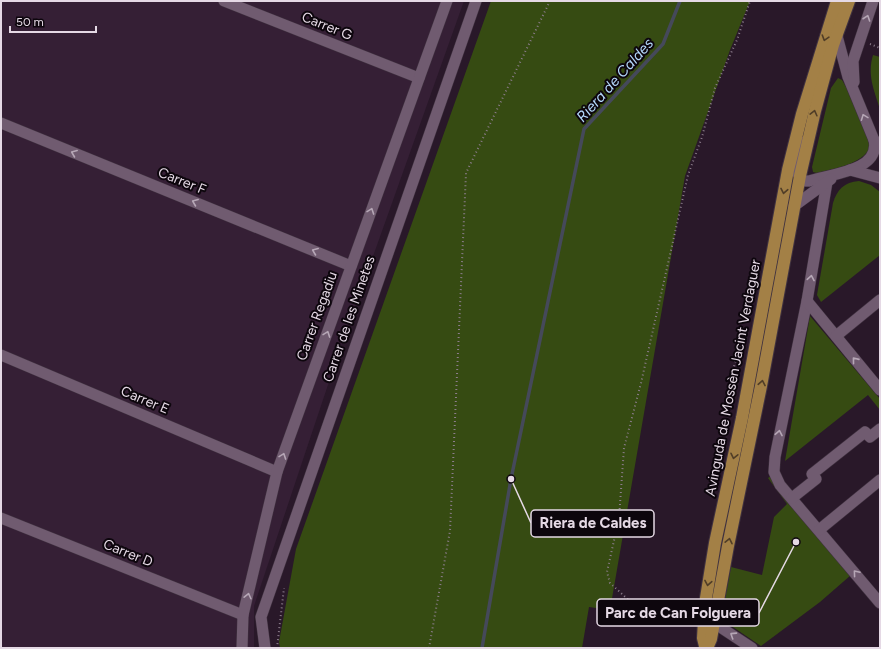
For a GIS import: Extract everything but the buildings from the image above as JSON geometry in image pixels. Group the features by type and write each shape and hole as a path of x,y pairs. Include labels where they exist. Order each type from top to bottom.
{"main road":[{"name":"Avinguda de Mossèn Jacint Verdaguer","path":"706,648 703,638 705,604 715,542 742,418 787,177 810,85 837,1"},
{"name":"Avinguda de Mossèn Jacint Verdaguer","path":"706,648 714,623 728,546 762,386 794,206 815,111 835,41 849,1"}],"street":[{"name":"Carrer G","path":"224,1 418,78"},
{"name":"Carrer Regadiu","path":"242,648 244,615 277,472 447,1"},
{"name":"Carrer de les Minetes","path":"265,648 261,617 476,1"},
{"path":"856,96 853,76 853,60 873,1"},
{"name":"Avinguda de Mossèn Jacint Verdaguer","path":"810,85 818,78 824,58 835,41"},
{"path":"835,41 848,77 880,153"},
{"name":"Avinguda de Mossèn Jacint Verdaguer","path":"801,179 796,170 804,129 802,114"},
{"name":"Carrer F","path":"1,123 351,266"},
{"path":"801,179 808,181 846,171 862,165 870,159 876,148 874,140"},
{"path":"794,206 827,182 846,171 880,178"},
{"path":"827,182 807,301 779,435 774,472 780,485 880,604"},
{"path":"836,336 880,300"},
{"path":"807,301 880,390"},
{"name":"Carrer E","path":"1,355 277,472"},
{"path":"792,498 816,479 812,474 865,432 870,437 880,429"},
{"path":"819,530 880,480"},
{"name":"Carrer D","path":"1,518 244,615"},
{"path":"714,623 752,648"}],"path":[{"path":"429,648 450,531 466,172 550,1"},
{"path":"704,632 682,616 671,612 646,611 633,604 610,583 607,572 619,518 622,489 621,472 624,448 641,383 688,176 702,136 715,88 737,40 750,1"}],"shaded area":[{"path":"1,1 464,1 340,349 254,606 254,648 1,648"}],"green space":[{"path":"491,1 750,1 730,50 685,176 610,610 589,607 582,648 280,648 279,642 296,549"},
{"path":"873,55 880,57 880,109 871,76 871,62"},
{"path":"838,78 842,80 846,87 871,147 861,158 854,162 817,173 813,172 812,167 831,88"},
{"path":"859,181 871,185 880,192 880,255 821,302 817,295 833,203 839,191 845,185"},
{"path":"810,316 880,399 880,410 868,395 785,461"},
{"path":"771,476 851,575 820,602 761,646 721,619 731,567 762,575 774,517 787,504 768,478"}],"waterway":[{"name":"Riera de Caldes","path":"482,648 511,479 584,129 663,44 680,1"}],"place":[{"name":"Riera de Caldes","path":"511,479"},
{"name":"Parc de Can Folguera","path":"796,542"}]}
